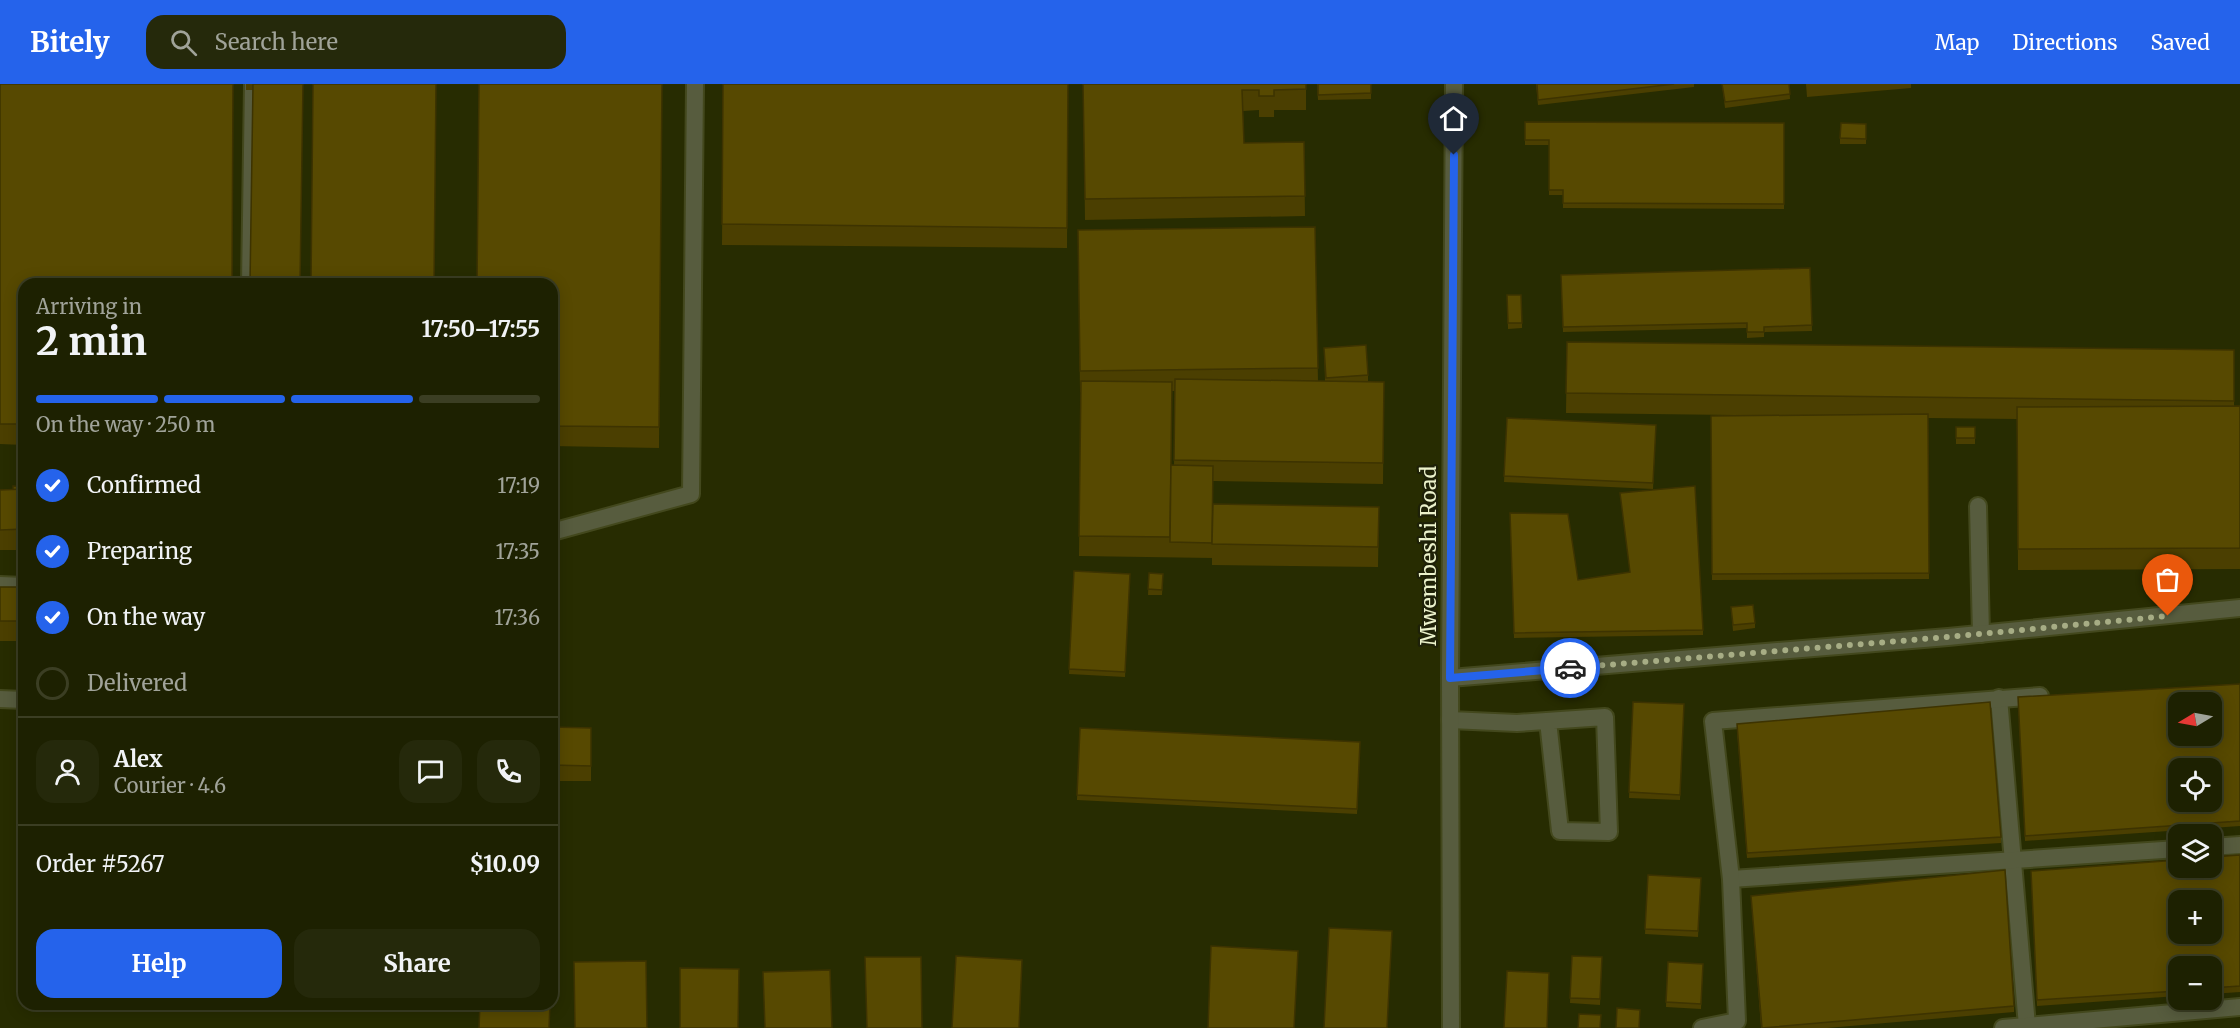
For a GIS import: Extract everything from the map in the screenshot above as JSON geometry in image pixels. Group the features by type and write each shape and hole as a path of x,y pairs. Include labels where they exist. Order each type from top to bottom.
{"street":[{"path":"250,278 253,84"},
{"path":"558,530 691,494 695,84"},
{"name":"Mwembeshi Road","path":"1451,1028 1450,678 1454,84"},
{"path":"1977,506 1981,634"},
{"path":"0,585 18,586"},
{"path":"1450,678 1981,634 2240,608"},
{"path":"1702,1028 1739,1025 1731,879 1713,721 2056,695"},
{"path":"1999,698 2027,1026"},
{"path":"0,699 18,700"},
{"path":"1450,720 1517,723 1548,720 1605,717 1609,831 1560,831 1548,720"},
{"path":"2222,846 2240,844"},
{"path":"1731,879 2168,850"},
{"path":"2003,1028 2240,1008"}],"building":[{"path":"0,84 233,84 232,278 18,278 18,424 0,424"},
{"path":"253,84 303,84 300,278 250,278"},
{"path":"313,84 436,84 434,278 311,278"},
{"path":"479,84 662,84 659,427 558,426 558,278 477,278"},
{"path":"723,84 1068,84 1067,228 722,224"},
{"path":"1083,84 1306,84 1306,89 1274,90 1274,96 1259,96 1259,90 1242,90 1244,143 1304,142 1305,196 1085,199"},
{"path":"1318,84 1371,84 1371,93 1318,95"},
{"path":"1537,84 1674,84 1538,100"},
{"path":"1722,84 1789,84 1790,94 1725,102"},
{"path":"1525,122 1784,123 1784,204 1563,203 1563,190 1549,190 1549,140 1525,140"},
{"path":"1841,123 1866,124 1866,139 1840,138"},
{"path":"1315,227 1318,368 1080,371 1078,230"},
{"path":"1810,268 1812,325 1764,327 1764,332 1747,332 1747,323 1563,327 1561,275"},
{"path":"1507,295 1521,295 1522,323 1508,323"},
{"path":"1567,342 2234,350 2234,401 1566,393"},
{"path":"1366,345 1368,375 1326,378 1324,348"},
{"path":"1175,379 1384,382 1383,463 1174,460"},
{"path":"1081,381 1172,382 1170,537 1079,536"},
{"path":"2240,406 2240,548 2018,549 2017,407"},
{"path":"1928,414 1929,573 1712,574 1711,416"},
{"path":"1507,418 1656,425 1653,483 1504,476"},
{"path":"1956,427 1975,427 1975,438 1956,438"},
{"path":"1171,465 1213,466 1212,543 1170,542"},
{"path":"1695,486 1703,630 1514,633 1510,513 1568,514 1578,580 1630,572 1620,493"},
{"path":"18,489 18,529 0,530 0,490"},
{"path":"1213,504 1379,507 1378,547 1212,544"},
{"path":"1074,571 1130,574 1125,672 1069,669"},
{"path":"1149,573 1163,574 1162,590 1148,589"},
{"path":"0,587 18,587 18,621 0,621"},
{"path":"1753,605 1755,623 1733,625 1731,607"},
{"path":"2240,684 2240,821 2168,824 2168,826 2025,836 2018,697"},
{"path":"1633,702 1684,704 1680,795 1629,792"},
{"path":"1990,702 2001,837 1747,853 1737,724"},
{"path":"558,727 591,728 591,766 558,765"},
{"path":"1080,728 1360,742 1357,809 1077,795"},
{"path":"2240,855 2240,986 2222,987 2222,956 2168,956 2168,992 2037,1000 2031,871 2168,861 2168,878 2222,878 2222,856"},
{"path":"2005,870 2014,1006 1762,1028 1751,896"},
{"path":"1648,875 1701,878 1698,931 1645,929"},
{"path":"1329,928 1392,931 1387,1028 1324,1028"},
{"path":"1211,946 1298,951 1294,1028 1208,1028"},
{"path":"956,956 1022,960 1019,1028 952,1028"},
{"path":"1572,956 1602,957 1600,999 1570,998"},
{"path":"865,957 921,957 922,1028 867,1028"},
{"path":"646,961 647,1028 575,1028 574,962"},
{"path":"1668,962 1703,964 1701,1004 1666,1002"},
{"path":"680,968 739,969 738,1028 680,1028"},
{"path":"830,970 832,1028 765,1028 763,972"},
{"path":"1507,971 1549,973 1547,1028 1504,1028"},
{"path":"1617,1008 1640,1010 1639,1028 1616,1028"},
{"path":"480,1010 550,1010 549,1028 479,1028"},
{"path":"1579,1014 1601,1015 1600,1028 1578,1028"}],"way so far":[{"path":"1570,668 1948,637 2168,616"}],"route":[{"path":"1454,155 1450,678 1570,668"}]}
